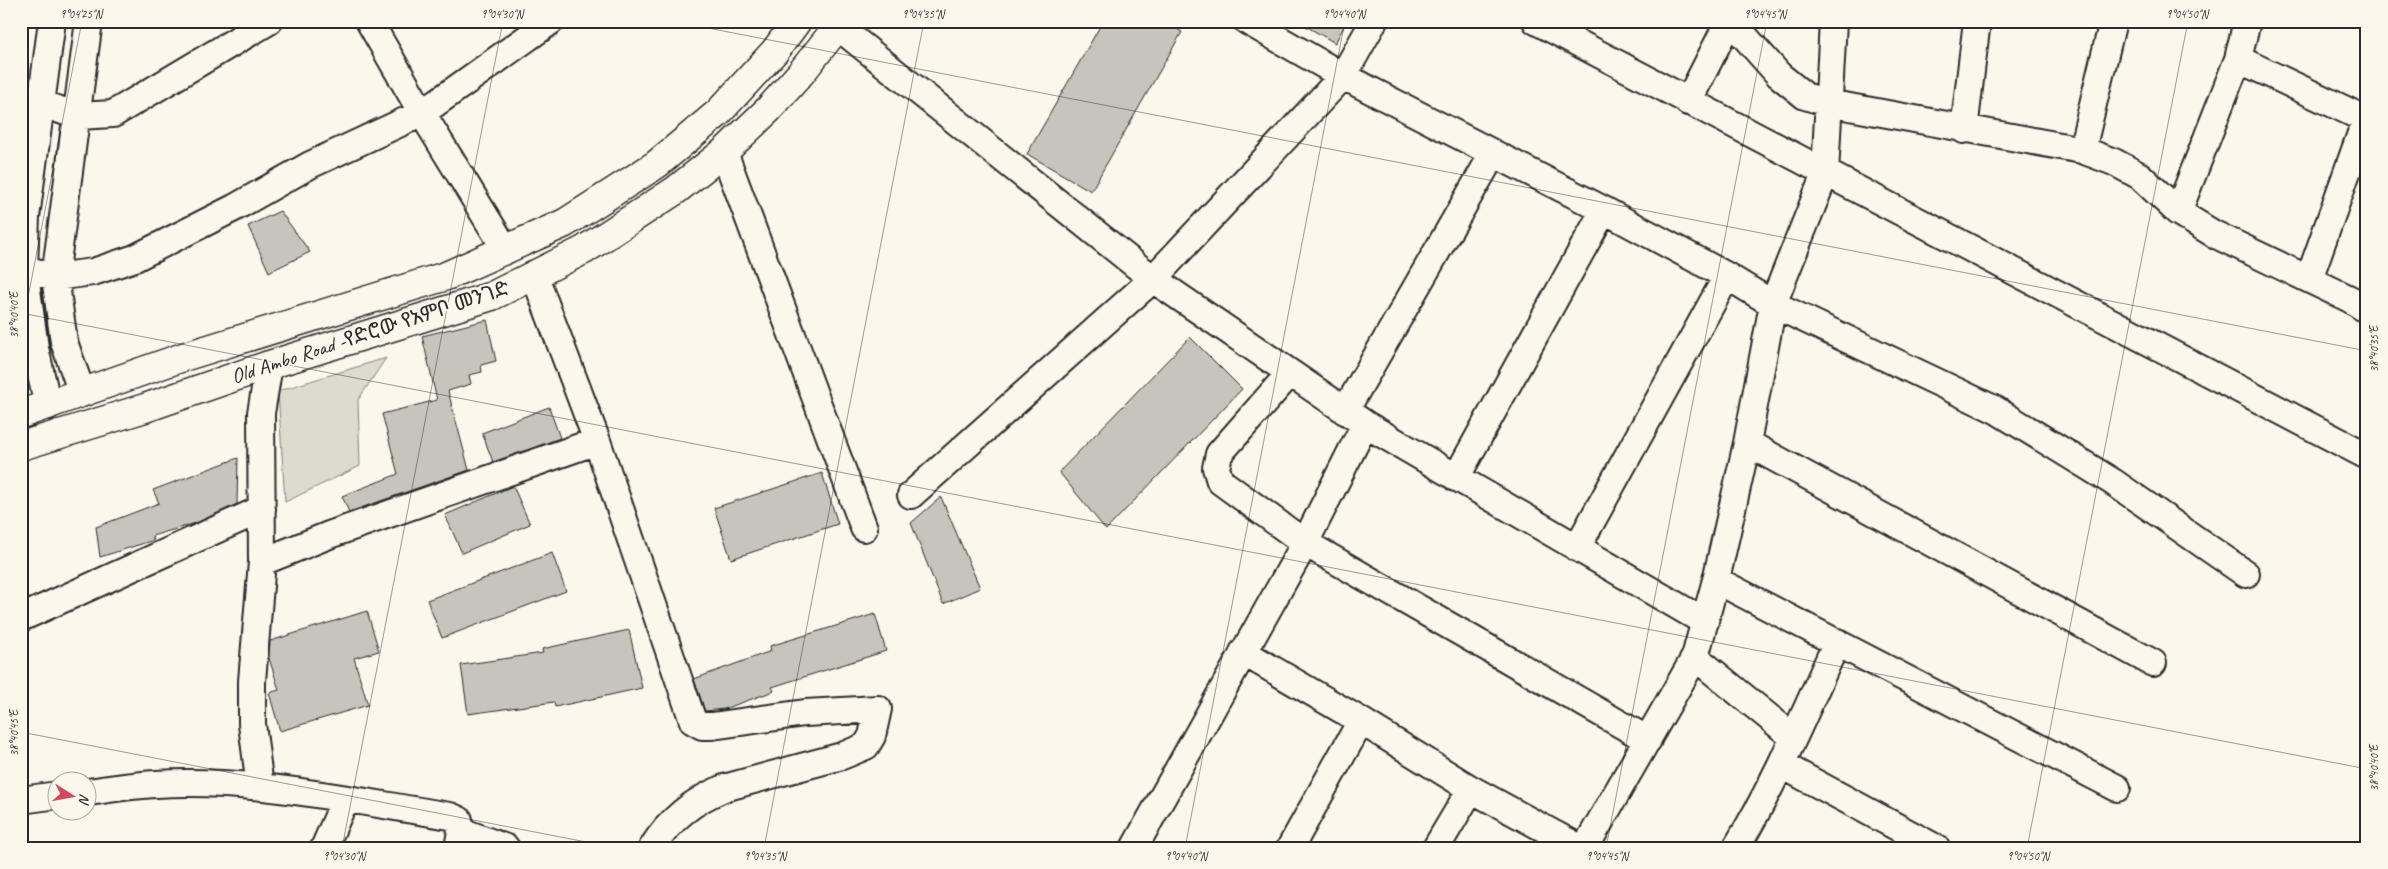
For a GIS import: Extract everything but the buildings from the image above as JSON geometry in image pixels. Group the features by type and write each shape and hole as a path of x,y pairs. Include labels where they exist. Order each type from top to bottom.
{"main road":[{"name":"Old Ambo Road -የድሮው የአምቦ መንገድ","path":"21,414 186,356 446,276 564,223 657,164 724,106 775,51 796,21"},
{"name":"Old Ambo Road -የድሮው የአምቦ መንገድ","path":"21,446 144,408 268,365 492,296 584,250 676,190 724,152 801,73 837,23"}],"street":[{"path":"48,406 35,348 22,268 32,100 52,21"},
{"path":"82,393 71,367 64,342 56,277 63,208 78,116 89,21"},
{"path":"32,100 78,116 113,114 268,21"},
{"path":"369,21 422,113 506,250"},
{"path":"22,268 56,277 93,272 135,258 234,208 310,165 422,113 551,21"},
{"path":"1247,21 1343,76 1604,210 1727,276 1773,304 1996,410 2112,482 2246,574"},
{"path":"911,495 1153,279 1343,76 1374,21"},
{"path":"1688,102 1730,21 1779,75 1805,96 1828,104 2082,150 2114,162 2140,176 2178,212 2214,234 2310,279 2350,299 2367,310"},
{"path":"1585,848 1694,657 1705,622 1747,443 1773,304 1825,174 1833,21"},
{"path":"1964,130 1978,21"},
{"path":"2082,150 2113,21"},
{"path":"2178,212 2238,60 2247,21"},
{"path":"837,23 1153,279 1355,418 1705,622"},
{"path":"1546,24 1688,102 2185,359 2367,456"},
{"path":"2238,60 2366,120 2310,279"},
{"path":"724,152 864,528"},
{"path":"1134,848 1305,543 1355,418 1493,154"},
{"path":"1456,478 1604,210"},
{"path":"534,274 597,441 693,721 702,726 712,726 805,713 878,709 872,736 866,746 842,756 708,794 685,809 670,823 652,848"},
{"path":"1577,548 1727,276"},
{"path":"260,787 252,724 252,681 262,562 261,413 268,365"},
{"path":"1290,373 1219,454 1216,468 1220,481 1305,543 1648,740"},
{"path":"262,562 329,535 597,441"},
{"path":"1747,443 2153,663"},
{"path":"21,618 262,509"},
{"path":"1716,580 2117,788"},
{"path":"1736,848 1782,765 1837,642"},
{"path":"1244,652 1471,789 1580,848"},
{"path":"1694,657 1793,737"},
{"path":"1290,848 1361,721"},
{"path":"1782,765 1923,844"},
{"path":"98,791 156,784 260,787 450,816 459,820 460,839 506,848"},
{"path":"1436,848 1471,789"},
{"path":"21,800 48,796"},
{"path":"324,848 345,800"}],"shaded area":[{"path":"386,358 358,400 360,466 285,502 278,391"}]}
